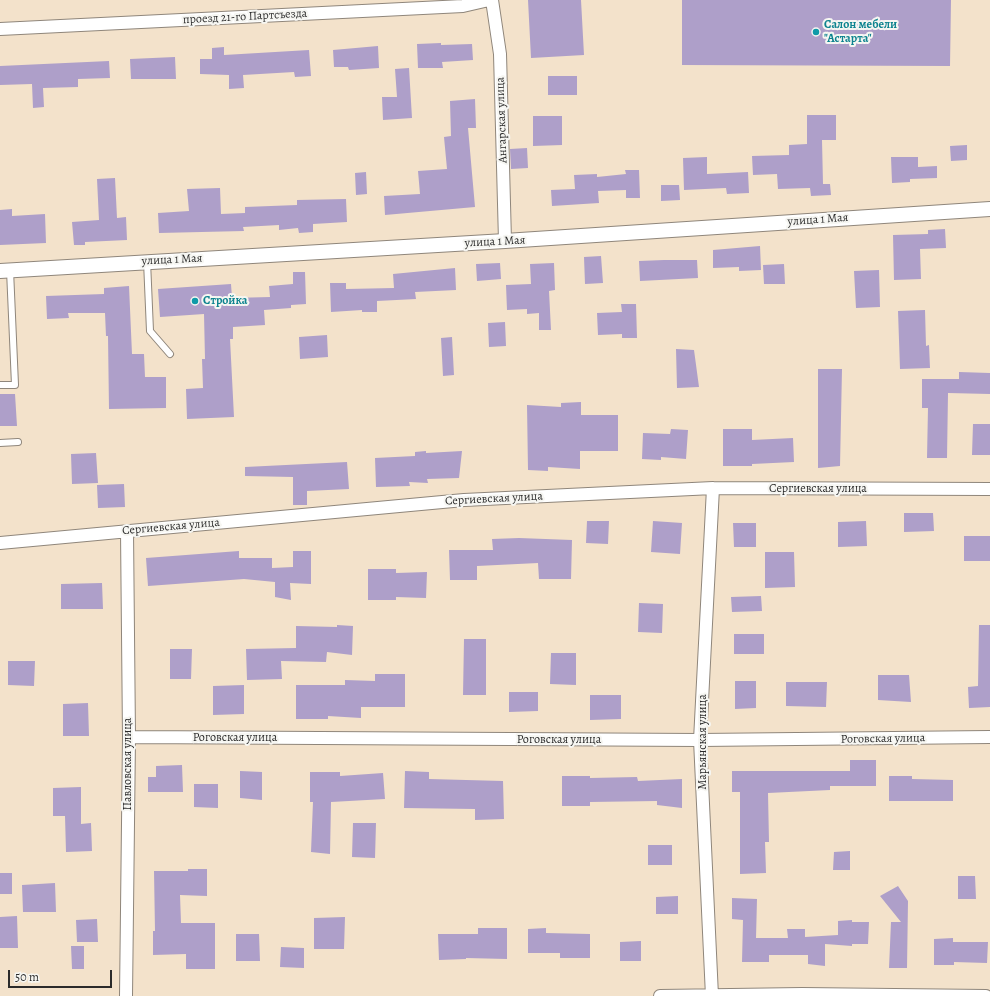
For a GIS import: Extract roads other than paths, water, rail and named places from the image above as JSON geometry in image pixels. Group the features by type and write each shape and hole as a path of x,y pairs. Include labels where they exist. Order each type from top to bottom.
{"street":[{"name":"проезд 21-го Партсъезда","path":"0,29 463,6 489,0"},
{"name":"Ангарская улица","path":"492,0 500,54 505,241"},
{"name":"улица 1 Мая","path":"5,270 505,241 990,209"},
{"name":"Сергиевская улица","path":"0,543 464,500 713,488 990,490"},
{"name":"Марьянская улица","path":"712,996 700,740 713,488"},
{"name":"Павловская улица","path":"126,996 129,737 127,531"},
{"name":"Роговская улица","path":"129,737 700,740 990,737"},
{"path":"660,996 986,996"}],"lane":[{"path":"147,261 150,331 170,354"},
{"path":"0,386 15,385 5,270"},
{"path":"0,443 18,442"}],"place":[{"name":"Салон мебели \"Астарта\"","path":"816,32"},
{"name":"Стройка","path":"195,301"}]}
